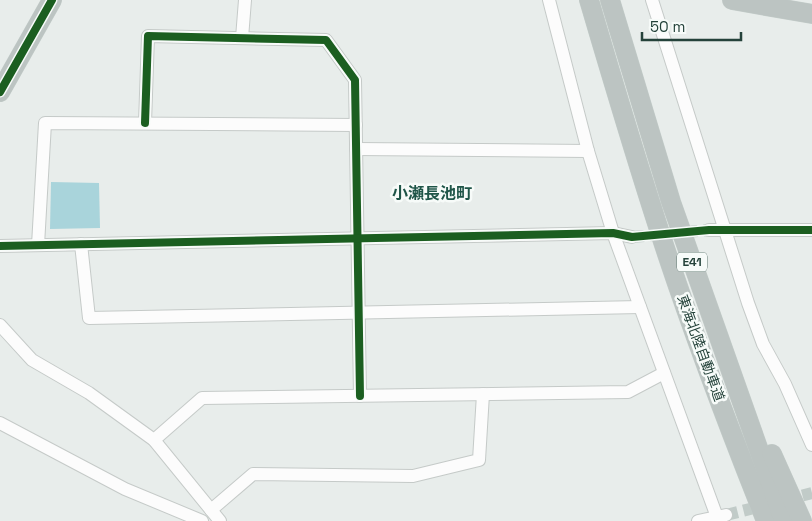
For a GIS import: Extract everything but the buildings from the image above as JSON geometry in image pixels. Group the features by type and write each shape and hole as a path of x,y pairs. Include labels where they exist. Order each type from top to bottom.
{"highway":[{"path":"0,92 52,0"},
{"name":"東海北陸自動車道","path":"589,0 625,124 667,256 739,454 766,521"},
{"name":"東海北陸自動車道","path":"610,0 671,202 784,521"},
{"path":"732,0 812,14"},
{"path":"710,313 802,521"}],"street":[{"path":"242,38 245,0"},
{"path":"549,0 588,151 613,234 664,373 722,516 698,521"},
{"path":"652,0 763,344 785,384 812,446"},
{"path":"145,123 148,36 326,40 355,80 360,396"},
{"path":"38,244 45,123 356,125"},
{"path":"356,149 588,151"},
{"path":"709,230 812,230"},
{"path":"0,246 613,234 632,237"},
{"path":"81,244 89,318 640,307"},
{"path":"0,325 32,360 89,393 154,440 220,521"},
{"path":"154,440 202,398 628,392 664,373"},
{"path":"211,510 253,474 413,476 479,460 483,394"},
{"path":"0,422 126,488 202,521"}],"water":[{"path":"51,182 99,183 100,228 50,229"}],"tunnel":[{"path":"632,237 709,230"},
{"path":"785,500 812,493"},
{"path":"726,515 766,505"}],"cycle path":[{"path":"0,92 52,0"},
{"path":"145,123 148,36 326,40 355,80 360,396"},
{"path":"0,246 613,233 632,237 709,230 812,230"}],"district":[{"name":"小瀬長池町","path":"432,193"}]}
